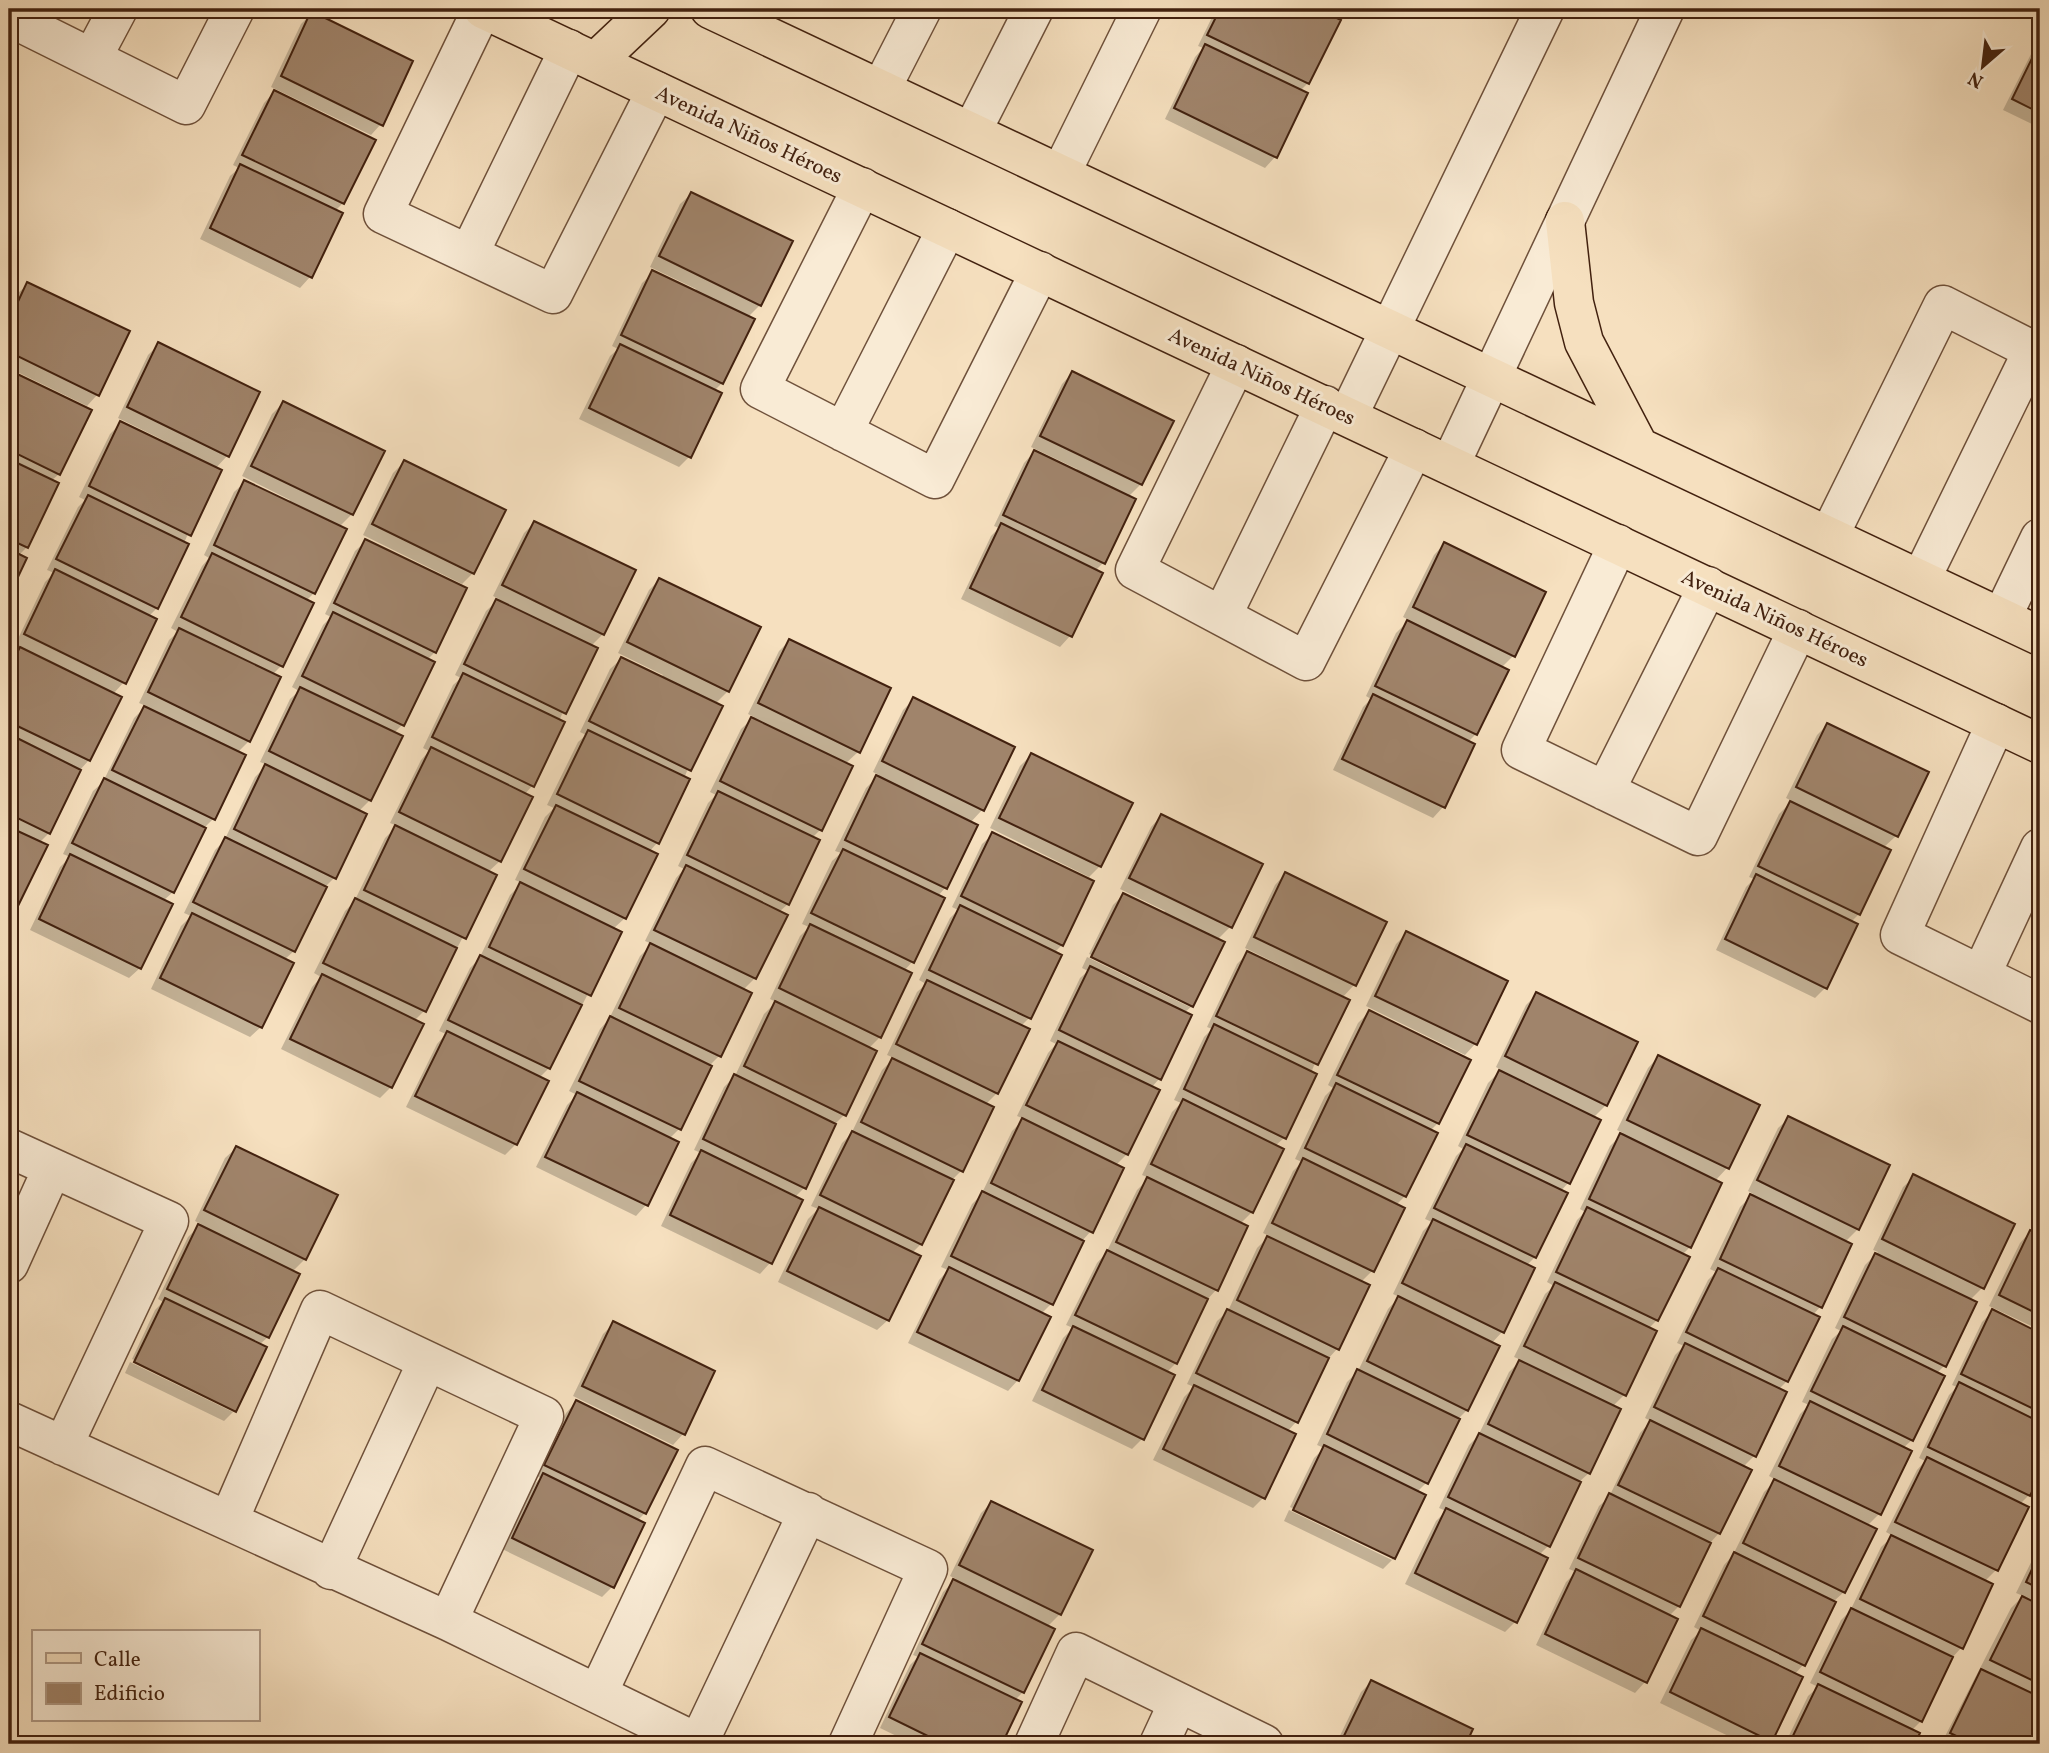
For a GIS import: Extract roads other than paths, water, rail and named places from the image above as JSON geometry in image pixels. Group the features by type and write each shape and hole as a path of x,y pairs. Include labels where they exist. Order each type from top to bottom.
{"main road":[{"name":"Avenida Niños Héroes","path":"483,9 2040,744"},
{"path":"582,56 650,9"},
{"path":"710,9 2040,636"},
{"path":"1565,221 1574,303 1584,342 1639,445"}],"street":[{"path":"15,9 11,18 186,105 235,9"},
{"path":"92,58 118,9"},
{"path":"483,9 383,214 553,294 656,91"},
{"path":"881,89 922,9"},
{"path":"972,131 1034,9"},
{"path":"1061,173 1142,9"},
{"path":"1222,617 1337,411 1391,328 1545,9"},
{"path":"1450,465 1665,9"},
{"path":"469,254 582,56"},
{"path":"862,187 760,389 935,479 1040,271"},
{"path":"843,432 947,228"},
{"path":"1829,536 1943,305 2037,352 1921,579"},
{"path":"1236,364 1135,570 1306,661 1415,447"},
{"path":"2002,617 2040,538"},
{"path":"1618,544 1521,750 1698,836 1798,629"},
{"path":"1605,791 1708,586"},
{"path":"1997,723 1900,936 2040,1004"},
{"path":"1981,975 2040,848"},
{"path":"9,1148 169,1221 63,1446"},
{"path":"9,1264 52,1169"},
{"path":"229,1520 320,1310 427,1363 544,1416 448,1621"},
{"path":"331,1570 427,1363"},
{"path":"9,1421 448,1621 699,1744 808,1512"},
{"path":"598,1693 705,1466 928,1569 848,1744"},
{"path":"1034,1744 1076,1652 1264,1744"},
{"path":"1158,1744 1178,1703"}]}
